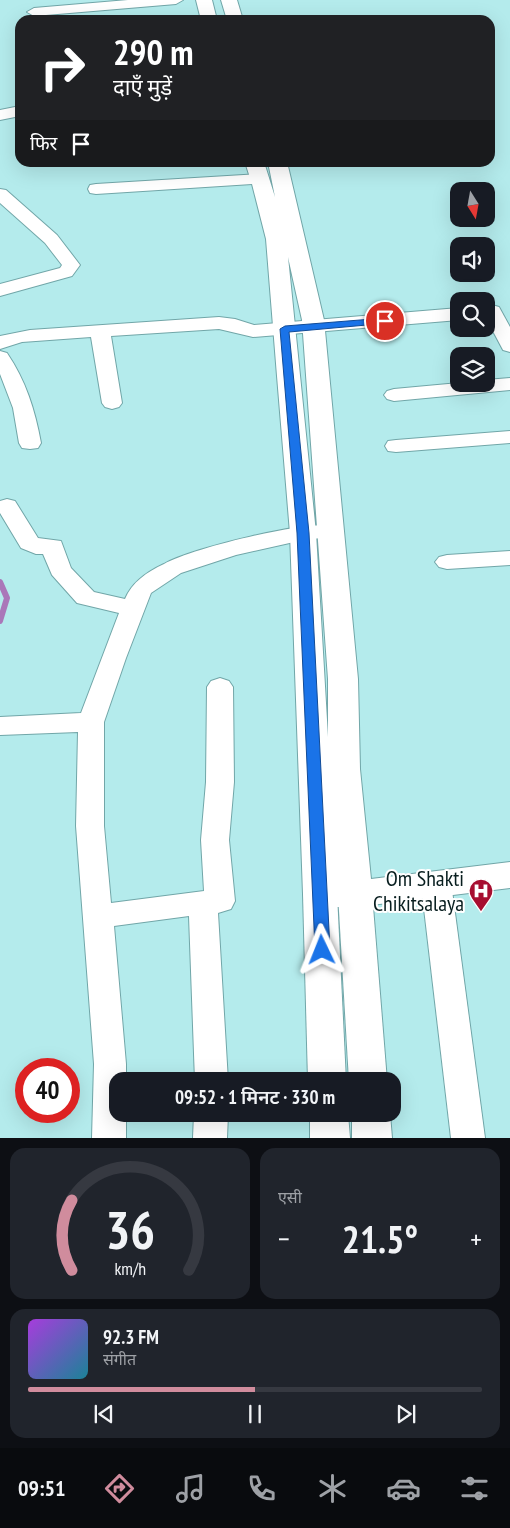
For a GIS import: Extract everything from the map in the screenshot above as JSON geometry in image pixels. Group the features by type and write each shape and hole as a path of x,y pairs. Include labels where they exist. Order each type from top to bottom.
{"main road":[{"path":"204,0 208,15"},
{"path":"229,0 234,15"},
{"path":"0,105 15,102"},
{"path":"0,115 15,112"},
{"path":"264,168 301,263 313,327 343,679 344,769 328,1072"},
{"path":"264,168 276,238 338,894 367,1072"},
{"path":"338,894 510,875"},
{"path":"329,1122 330,1138"},
{"path":"371,1122 372,1138"}],"street":[{"path":"34,12 73,4 176,0"},
{"path":"96,189 264,168"},
{"path":"0,194 50,239 71,265 66,272 0,290"},
{"path":"496,311 510,346"},
{"path":"0,343 26,337 100,330 219,323 235,325 253,332 450,315"},
{"path":"100,330 112,403"},
{"path":"0,356 11,374 25,408 30,443"},
{"path":"394,395 510,384"},
{"path":"396,446 510,437"},
{"path":"7,506 29,543 36,547 53,546 60,570 86,598 132,608"},
{"path":"109,1138 110,1064 90,826 91,722 132,608 141,589 173,568 230,549 303,533 330,532"},
{"path":"447,562 510,558"},
{"path":"98,916 220,900 215,840 220,782 220,687"},
{"path":"0,726 91,722"},
{"path":"436,883 468,1138"},
{"path":"203,903 212,1072"},
{"path":"210,1138 211,1122"}],"waterway":[{"path":"0,582 7,598 0,621"}],"place":[{"name":"Om Shakti Chikitsalaya","path":"481,912"}],"route":[{"path":"322,950 303,533 285,329 385,321"}]}
